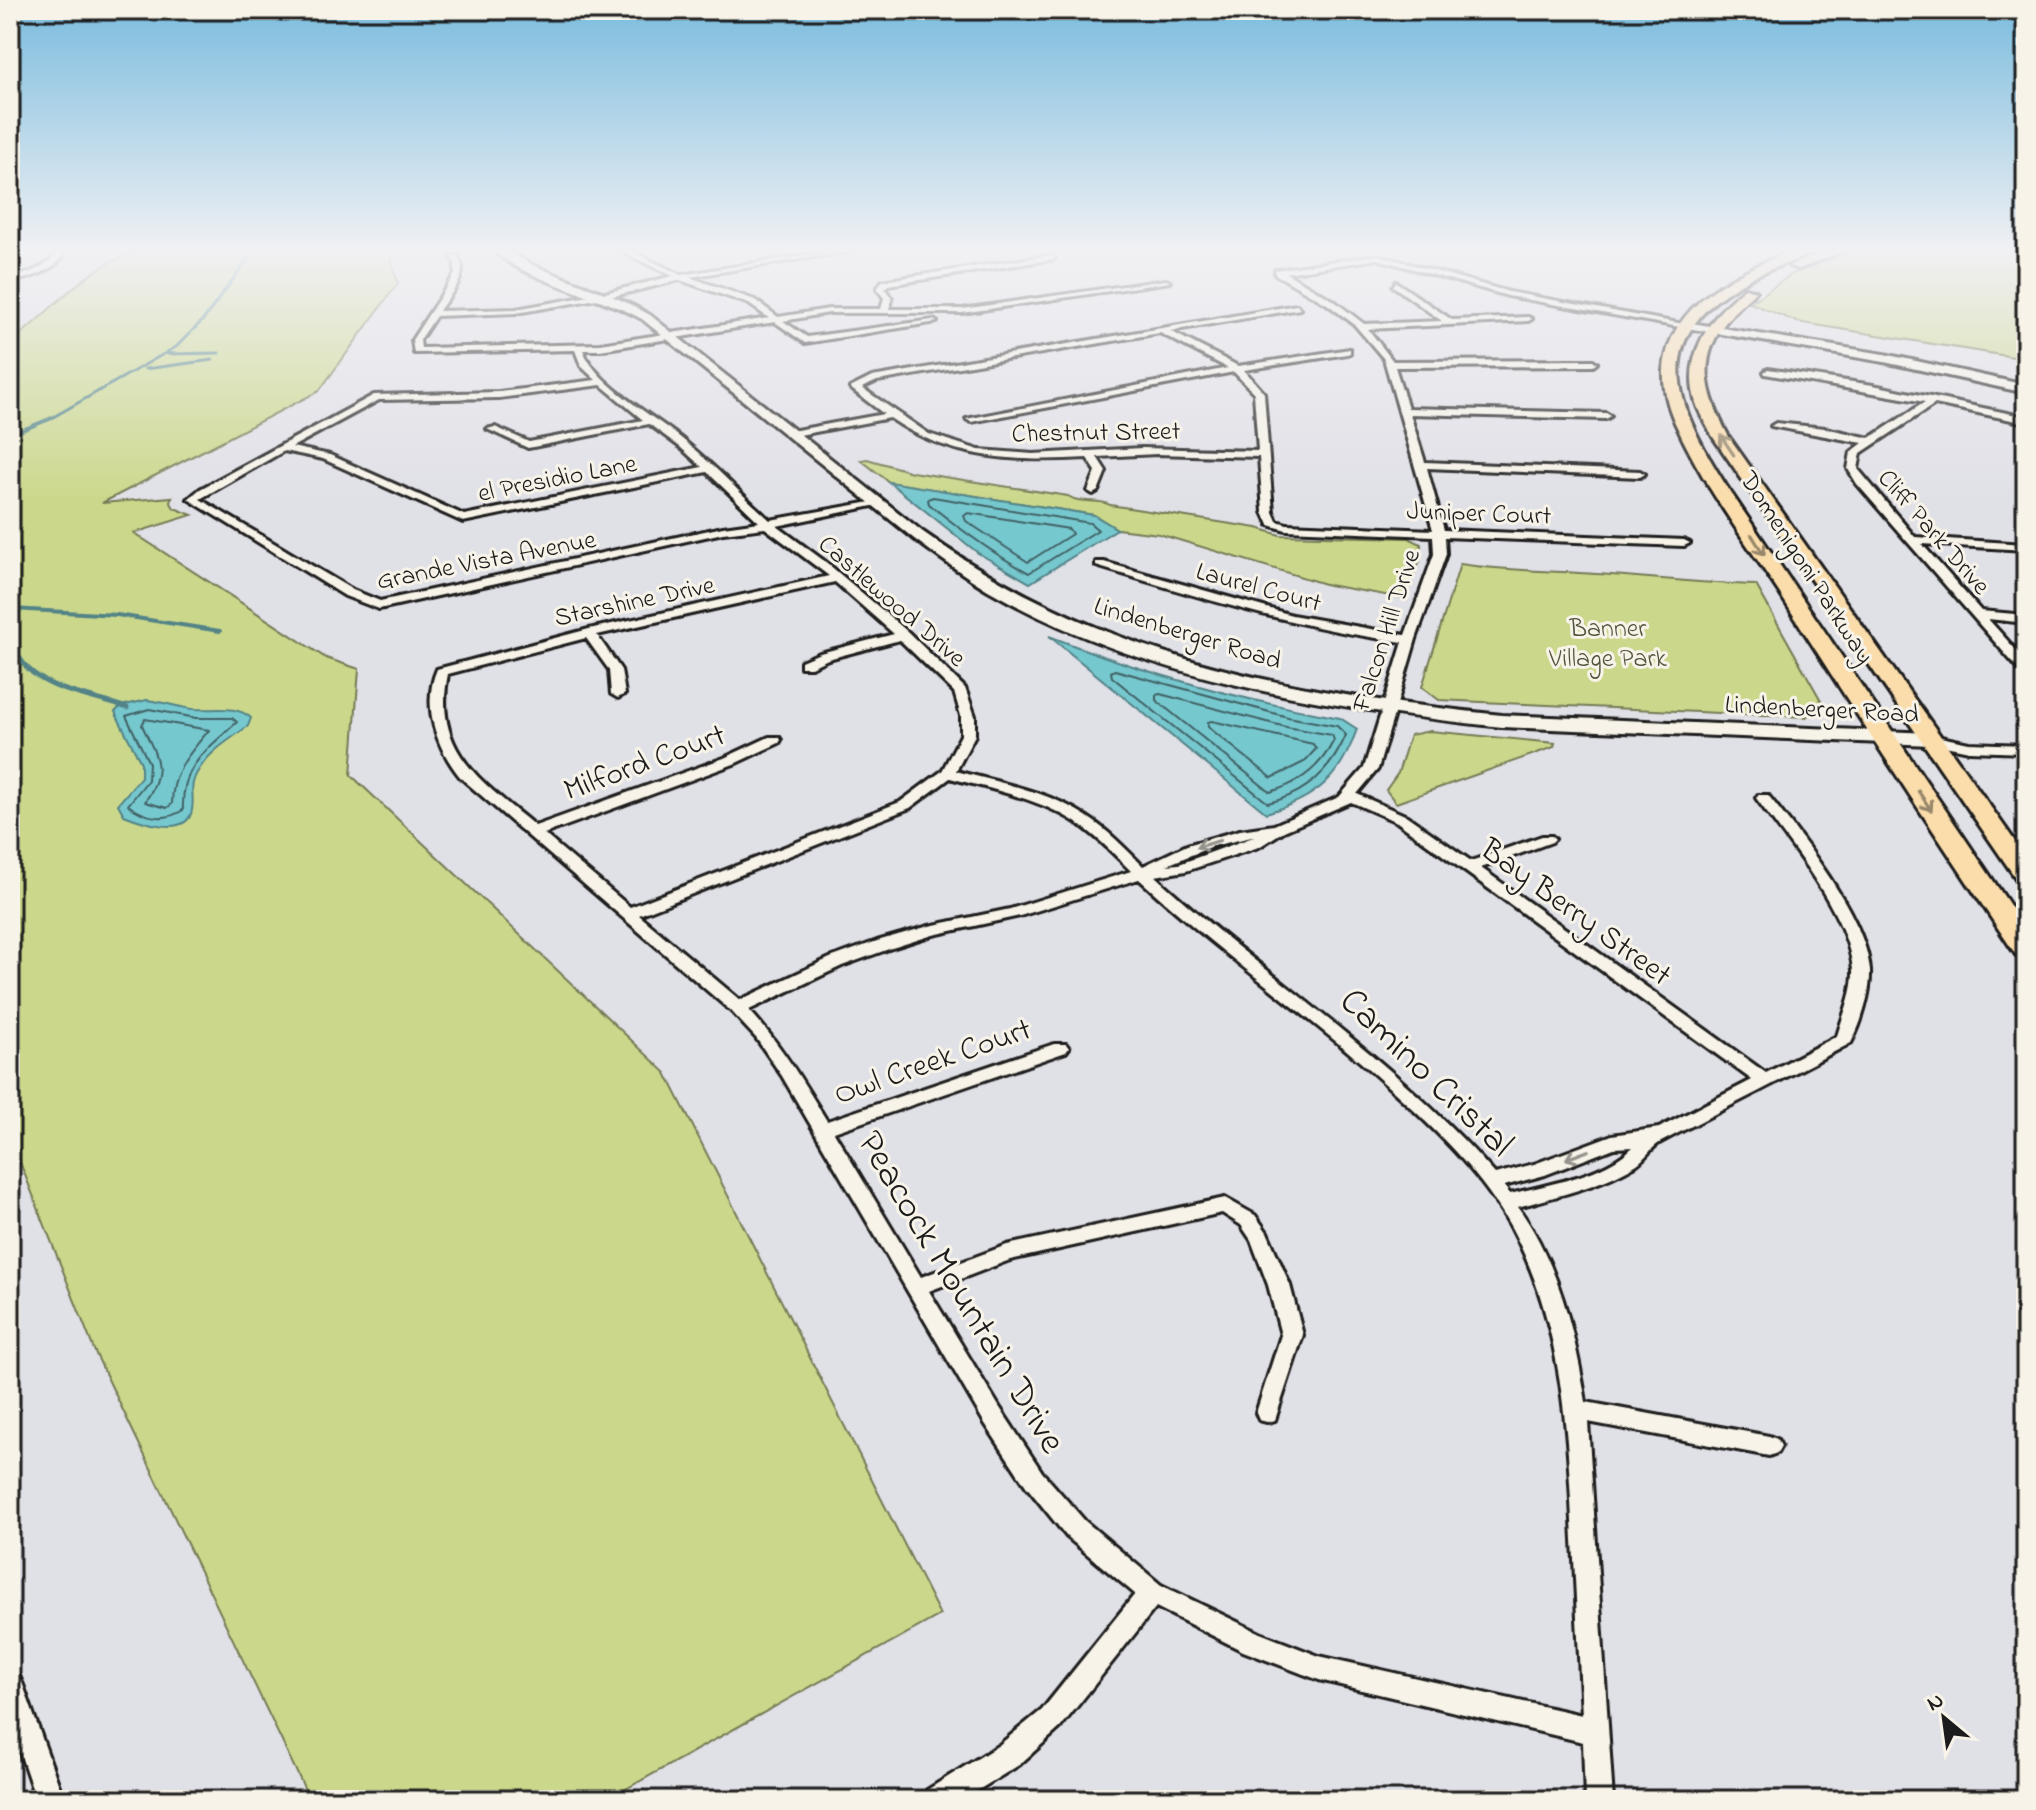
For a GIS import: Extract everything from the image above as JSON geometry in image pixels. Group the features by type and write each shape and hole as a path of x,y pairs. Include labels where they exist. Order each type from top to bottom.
{"main road":[{"name":"Domenigoni Parkway","path":"1682,332 1675,347 1671,381 1688,434 1881,736 2026,949"},
{"name":"Domenigoni Parkway","path":"1711,332 1703,347 1700,374 1702,399 1721,437 2026,875"}],"street":[{"path":"421,332 416,340 417,351 600,347 684,332"},
{"name":"Lindenberger Road","path":"666,332 964,568 1004,592 1077,626 1209,670 1388,708 1502,721 1931,739"},
{"path":"795,332 805,340 816,341 869,332"},
{"name":"Chestnut Street","path":"1147,332 861,384 855,388 891,415 927,436 958,447 1021,458 1092,457 1141,451 1264,454"},
{"path":"1166,332 1235,369 1255,384 1259,393 1264,454"},
{"name":"Falcon Hill Drive","path":"738,1008 836,962 883,945 929,931 1014,913 1142,873 1181,868 1254,844 1279,828 1344,800 1371,769 1410,639 1440,554 1439,533 1422,465 1391,364 1366,332"},
{"path":"1748,332 2026,389"},
{"path":"1759,332 1874,349 2026,381"},
{"name":"Castlewood Drive","path":"578,347 584,364 603,382 684,445 765,522 838,578 950,678 965,702 968,735 948,773 905,805 628,914"},
{"path":"971,419 1347,351"},
{"path":"1391,364 1593,363"},
{"path":"1768,372 1934,400 2026,420"},
{"path":"282,448 377,397 499,395 603,382"},
{"name":"Cliff Park Drive","path":"1934,400 1856,452 1853,469 1861,482 2026,669"},
{"path":"1405,411 1606,416"},
{"path":"794,433 891,415"},
{"path":"492,429 528,445 651,421"},
{"path":"1776,426 1825,431 1869,441"},
{"name":"el Presidio Lane","path":"282,448 326,457 463,519 709,469"},
{"name":"Grande Vista Avenue","path":"282,448 193,499 349,593 379,605 765,522 797,520 874,499"},
{"name":"Juniper Court","path":"1264,454 1268,512 1273,523 1286,527 1684,543"},
{"path":"1092,457 1101,471 1093,491"},
{"path":"1422,465 1640,474"},
{"path":"1914,540 2026,547"},
{"name":"Laurel Court","path":"1100,564 1272,616 1363,634 1410,639"},
{"name":"Starshine Drive","path":"442,672 589,633 838,578"},
{"path":"1978,614 2026,619"},
{"path":"589,633 615,670 618,694"},
{"path":"806,664 824,656 904,635"},
{"name":"Peacock Mountain Drive","path":"442,672 438,685 442,740 448,752 466,775 738,1008 771,1047 1034,1479 1076,1529 1152,1593 1252,1642 1319,1668 1596,1732"},
{"path":"1931,739 2026,739"},
{"path":"1931,739 1969,747 2026,749"},
{"name":"Milford Court","path":"534,832 729,761 774,740"},
{"name":"Camino Cristal","path":"948,773 1050,803 1091,826 1211,935 1333,1030 1433,1120 1491,1182 1543,1272 1557,1308 1577,1410 1599,1800"},
{"name":"Bay Berry Street","path":"1348,795 1402,819 1767,1082"},
{"path":"1491,1182 1538,1170 1612,1142 1652,1138 1767,1082 1845,1039 1862,970 1845,922 1799,845 1763,798"},
{"path":"1470,867 1547,839"},
{"name":"Owl Creek Court","path":"823,1129 1060,1048"},
{"path":"1504,1203 1555,1189 1614,1167 1632,1159 1652,1138"},
{"path":"917,1287 1007,1253 1225,1205 1248,1220 1260,1237 1279,1285 1292,1335 1267,1413"},
{"path":"1577,1410 1769,1446"},
{"path":"956,1796 1051,1719 1152,1593"},
{"path":"10,1685 17,1726 50,1800"}],"green space":[{"path":"22,332 362,332 319,391 102,503 172,497 170,501 174,508 192,515 134,533 326,658 359,669 351,775 666,1073 940,1615 606,1800 310,1800 95,1352 10,1137 10,342"},
{"path":"1862,332 2026,332 2026,359"},
{"path":"861,460 912,472 1257,528 1280,535 1409,538 1421,544 1420,561 1402,598 1328,585 1159,534 1117,529 1094,515 889,482"},
{"name":"Banner Village Park","path":"1460,564 1756,585 1823,704 1806,717 1439,700 1422,687"},
{"path":"1430,731 1555,743 1554,747 1396,803 1386,790 1398,773 1410,735"}],"water":[{"path":"889,482 1094,515 1117,529 1030,583 978,553"},
{"path":"1049,636 1192,684 1340,718 1357,729 1343,760 1324,784 1299,801 1266,813"},
{"path":"147,700 193,709 238,711 251,718 248,726 216,750 200,768 193,785 192,810 188,819 181,824 162,826 140,821 124,815 118,804 141,777 141,763 115,712 121,706"}],"waterway":[{"path":"50,419 176,347 191,332"},
{"path":"167,354 219,353"},
{"path":"145,369 213,360"},
{"path":"10,435 50,419"},
{"path":"10,602 13,643"},
{"path":"12,609 117,615 220,631"},
{"path":"12,641 19,658 43,680 59,688 127,708"}]}
